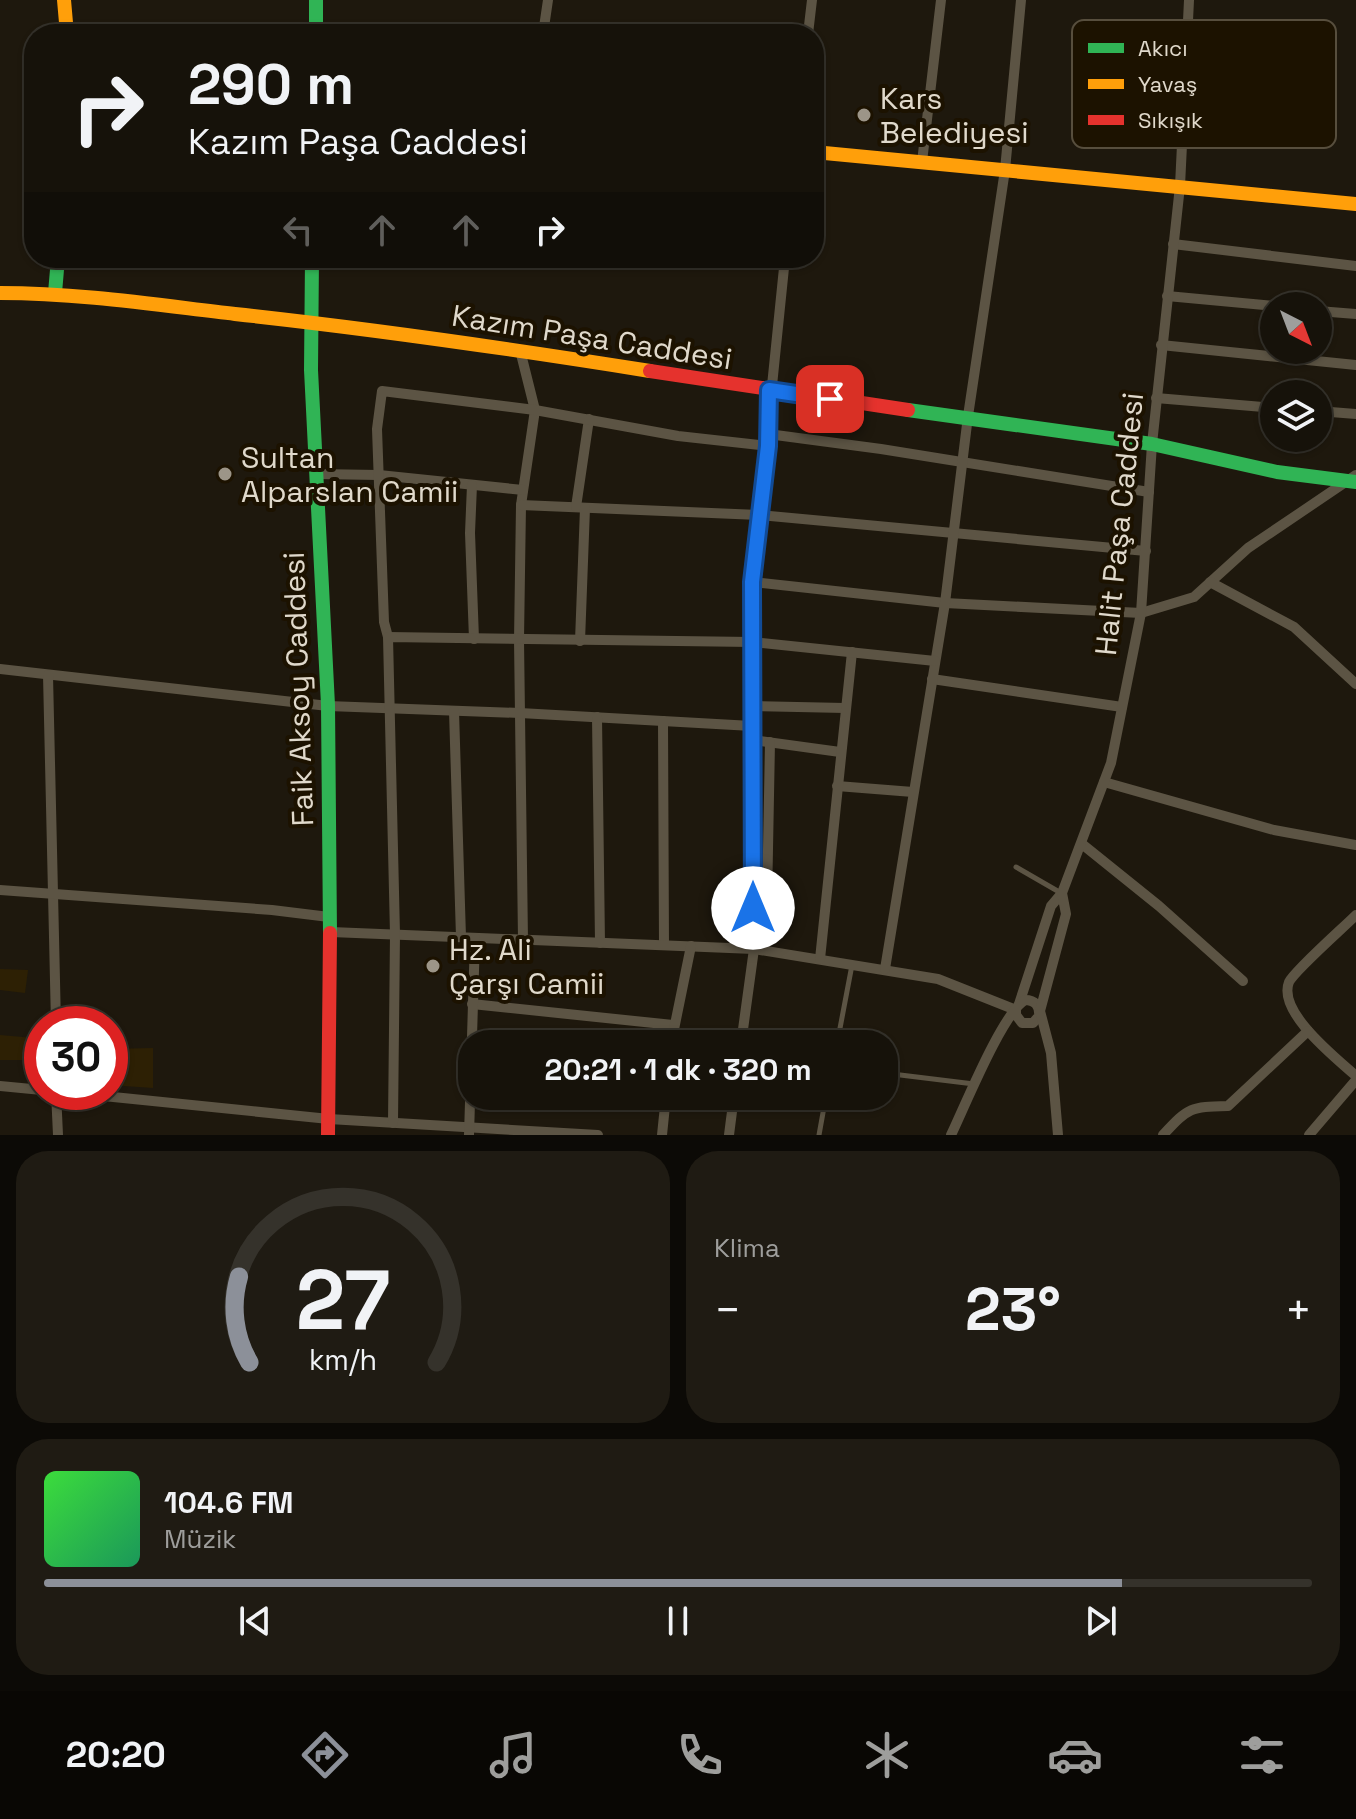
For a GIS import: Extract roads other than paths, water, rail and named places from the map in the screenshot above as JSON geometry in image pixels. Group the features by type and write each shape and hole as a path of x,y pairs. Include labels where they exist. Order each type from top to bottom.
{"street":[{"path":"64,0 66,24"},
{"path":"316,0 316,24"},
{"path":"544,24 548,0"},
{"path":"809,24 812,0"},
{"path":"922,162 941,0"},
{"path":"885,969 945,603 961,463 1005,170 1021,0"},
{"name":"Halit Paşa Caddesi","path":"1188,20 1189,0"},
{"name":"Halit Paşa Caddesi","path":"1058,1135 1051,1053 1040,1011 1066,914 1062,893 1111,763 1141,613 1156,398 1182,148"},
{"path":"824,153 1356,204"},
{"path":"1173,244 1356,266"},
{"path":"55,293 57,268"},
{"name":"Faik Aksoy Caddesi","path":"312,268 309,322 328,706 328,1135"},
{"path":"743,1030 754,949 752,582 768,446 769,390 784,268"},
{"name":"Kazım Paşa Caddesi","path":"0,293 55,293 520,350 769,390 1152,444 1277,472 1353,479"},
{"path":"1167,296 1260,305"},
{"path":"1332,312 1356,314"},
{"path":"1161,345 1356,365"},
{"path":"520,350 535,410 521,505 519,640 523,940"},
{"path":"393,1123 395,934 390,708 377,429 382,391 535,410 678,436 768,446"},
{"path":"1156,398 1260,407"},
{"path":"1332,412 1356,414"},
{"path":"580,641 580,507 589,419"},
{"path":"768,434 1149,492"},
{"path":"316,474 379,475 523,490"},
{"path":"752,582 945,603 1141,613 1194,597 1248,548 1353,479"},
{"path":"472,485 470,533 474,639"},
{"path":"521,505 759,515 1146,551"},
{"path":"1210,582 1294,627 1356,684"},
{"path":"388,637 752,642 935,661"},
{"path":"820,959 852,652"},
{"path":"0,669 328,706 752,726"},
{"path":"1342,669 1356,671"},
{"path":"48,675 56,1006"},
{"path":"932,679 1122,707"},
{"path":"753,706 845,708"},
{"path":"454,711 461,937"},
{"path":"597,717 600,943"},
{"path":"663,721 664,945"},
{"path":"753,740 840,752"},
{"path":"754,936 767,903 770,742"},
{"path":"1104,782 1274,830 1356,845"},
{"path":"837,786 913,792"},
{"path":"1082,844 1159,906 1243,981"},
{"path":"0,890 272,910 330,925 395,934 754,949 938,979 1017,1007 1030,1000 1040,1011 1037,1020 1028,1024 1018,1020 1017,1007"},
{"path":"951,1135 1002,1027 1017,1007 1051,906 1062,893"},
{"path":"1309,1135 1356,1078 1308,1031 1287,999 1289,981 1356,915"},
{"path":"472,1030 475,938"},
{"path":"672,1030 691,946"},
{"path":"472,1004 673,1025"},
{"path":"1163,1135 1185,1112 1196,1107 1228,1106 1308,1031"},
{"path":"0,1086 24,1088"},
{"path":"128,1099 470,1131 598,1135"},
{"path":"57,1110 58,1135"},
{"path":"470,1110 470,1131"},
{"path":"662,1135 665,1110"},
{"path":"729,1135 732,1110"}],"lane":[{"path":"1016,867 1062,893"},
{"path":"840,1030 852,964"},
{"path":"898,1075 976,1084"},
{"path":"819,1135 823,1110"}],"place":[{"name":"Kars Belediyesi","path":"864,115"},
{"name":"Sultan Alparslan Camii","path":"225,474"},
{"name":"Hz. Ali Çarşı Camii","path":"433,966"}]}
